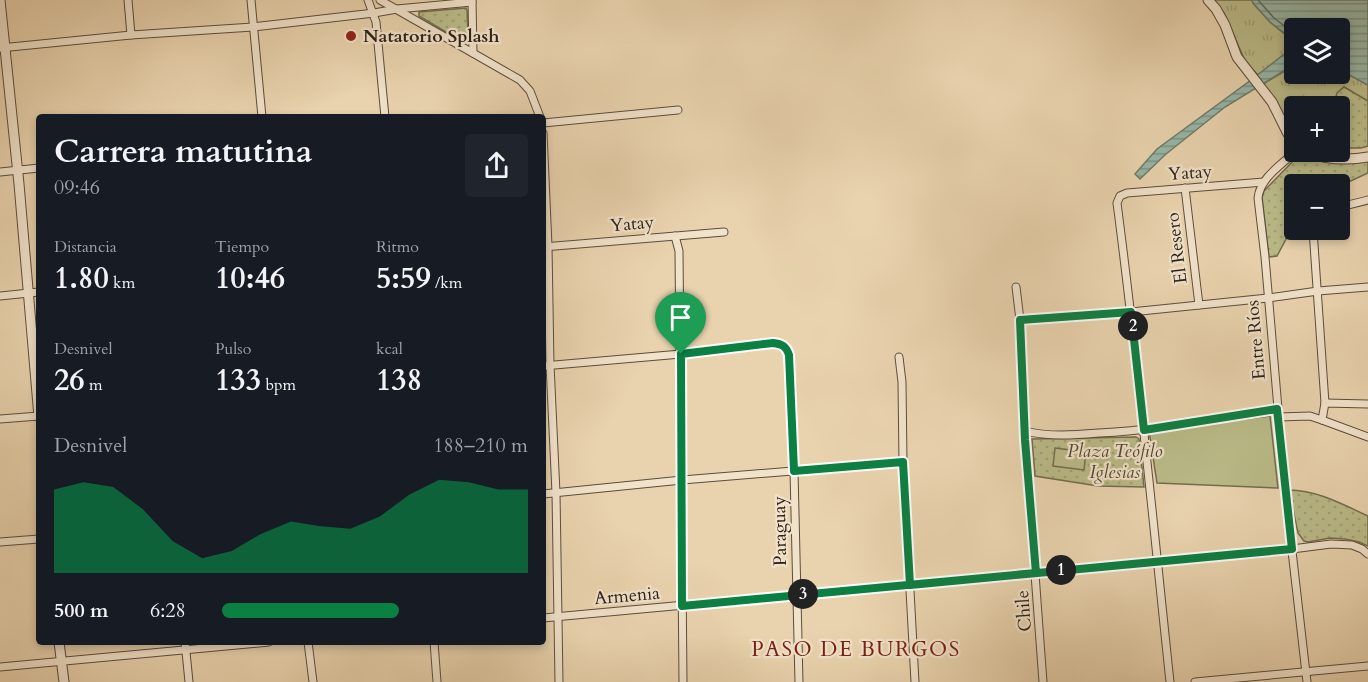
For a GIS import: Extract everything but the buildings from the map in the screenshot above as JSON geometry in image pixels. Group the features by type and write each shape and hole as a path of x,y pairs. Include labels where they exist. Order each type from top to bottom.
{"street":[{"path":"0,0 2,48 17,170 36,382"},
{"path":"128,0 131,35"},
{"path":"251,0 262,114"},
{"path":"368,0 376,22 385,114"},
{"path":"380,0 525,84 539,114"},
{"path":"1208,0 1225,25 1233,48 1243,66 1267,96 1284,126"},
{"path":"2,48 131,35 253,27 472,1 473,52"},
{"path":"546,123 678,110"},
{"path":"1350,158 1368,157"},
{"path":"1264,182 1285,162"},
{"path":"0,172 36,168"},
{"name":"Yatay","path":"1131,312 1117,203 1120,196 1127,193 1264,182"},
{"name":"Entre Ríos","path":"1264,182 1259,190 1258,198 1307,682"},
{"name":"El Resero","path":"1185,188 1199,305"},
{"path":"1350,204 1368,200"},
{"name":"Yatay","path":"546,246 724,232"},
{"path":"675,236 679,251 681,354 683,682"},
{"path":"1314,240 1325,403 1322,420"},
{"path":"546,246 546,366 556,493 559,682"},
{"name":"Chile","path":"1016,287 1043,682"},
{"path":"1020,320 1131,312 1368,287"},
{"path":"0,296 36,292"},
{"path":"1131,312 1170,682"},
{"name":"Paraguay","path":"681,354 773,343 783,345 787,349 794,471 799,682"},
{"path":"546,366 681,354"},
{"path":"899,357 915,682"},
{"path":"1325,403 1368,404"},
{"path":"1025,431 1044,435 1073,435 1144,430 1278,413 1310,416 1368,437"},
{"path":"0,419 36,416"},
{"path":"546,494 903,462"},
{"path":"0,543 36,539"},
{"name":"Armenia","path":"546,618 1331,544 1352,545 1368,554"},
{"path":"59,645 64,682"},
{"path":"0,667 207,645"},
{"path":"308,645 313,682"},
{"path":"434,645 437,682"},
{"path":"186,646 189,682"},
{"path":"1195,682 1368,666"}],"green space":[{"path":"1212,0 1252,0 1270,22 1284,34 1284,55 1258,75 1246,63 1224,13"},
{"path":"466,8 468,36 461,41 419,16 419,12"},
{"path":"1284,71 1284,84 1350,84 1350,75 1368,85 1368,101 1344,87 1336,96 1284,96 1284,119 1263,84"},
{"path":"1344,87 1368,101 1368,146 1350,148 1350,96 1336,96"},
{"path":"1368,160 1368,173 1350,181 1350,174 1284,174 1286,240 1277,256 1269,257 1262,197 1264,191 1292,162 1343,163"},
{"path":"1270,416 1278,488 1157,483 1149,431"},
{"name":"Plaza Teófilo Iglesias","path":"1136,437 1139,439 1144,487 1098,486 1035,476 1032,439"},
{"path":"1055,448 1086,452 1084,470 1053,466"},
{"path":"1289,490 1320,495 1368,516 1368,546 1345,539 1304,541 1298,533"}],"water":[{"path":"1252,0 1368,0 1368,85 1350,75 1350,18 1284,18 1284,33 1270,22"},
{"path":"1284,54 1284,71 1225,107 1166,154 1140,179 1135,174 1157,149"}],"place":[{"name":"Natatorio Splash","path":"351,36"}],"district":[{"name":"PASO DE BURGOS","path":"856,649"}],"route":[{"path":"681,354 682,606 910,585 1036,573 1025,440 1020,320 1131,312 1144,430 1277,409 1292,549 910,585 903,462 794,471 787,349 783,345 773,343 681,354"}]}
